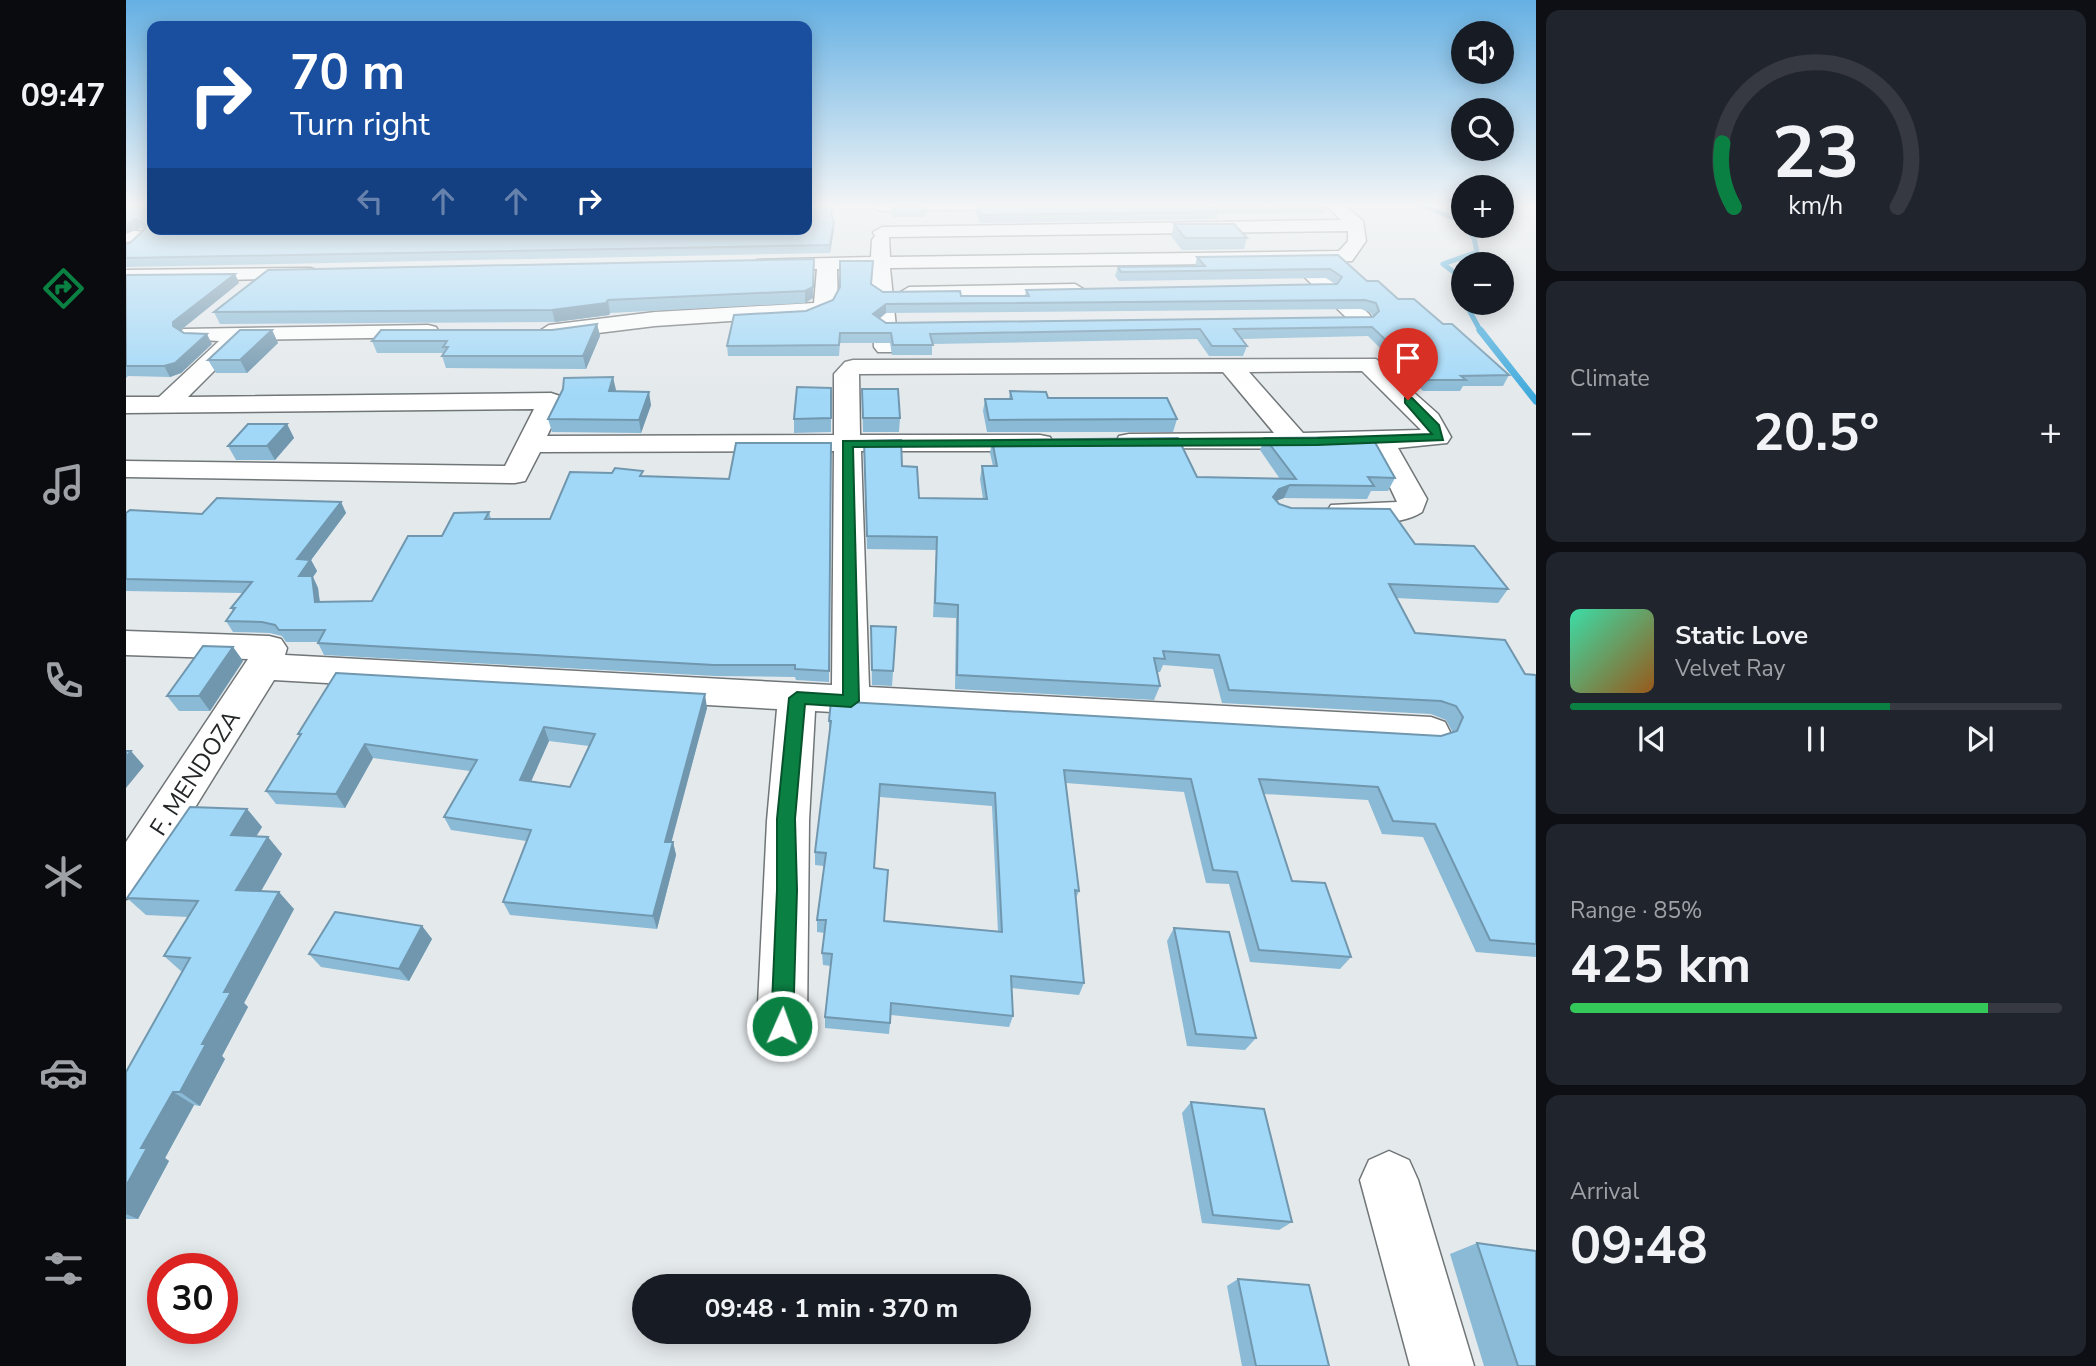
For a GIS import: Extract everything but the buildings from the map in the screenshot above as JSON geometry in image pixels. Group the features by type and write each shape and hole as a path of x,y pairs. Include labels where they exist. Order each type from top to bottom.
{"street":[{"path":"529,332 655,319 820,309 827,301 827,268"},
{"path":"880,268 883,293 893,323 886,347"},
{"path":"1306,268 1362,319 1325,320"},
{"path":"126,276 334,274"},
{"path":"244,292 265,275"},
{"path":"1298,287 1326,287"},
{"path":"883,293 1091,290"},
{"path":"223,309 191,334 452,332"},
{"path":"165,405 239,334"},
{"path":"1229,364 1296,442"},
{"path":"851,701 846,373 853,367 1368,364 1429,420 1438,438 1381,441 1106,443"},
{"path":"126,405 551,401 515,475 126,469"},
{"path":"1311,510 1407,511 1412,499 1381,441"},
{"path":"530,444 1065,443"},
{"path":"126,643 269,648 264,667 1431,732"},
{"name":"F. MENDOZA","path":"126,879 264,667"},
{"path":"782,1026 787,890 786,819 797,698"},
{"path":"1389,1181 1442,1366"}],"waterway":[{"path":"1472,315 1481,332"},
{"path":"1480,330 1536,401"}],"route":[{"path":"782,1026 787,890 786,819 797,698 851,701 847,443 1317,442 1438,438 1429,420 1408,400"}]}
